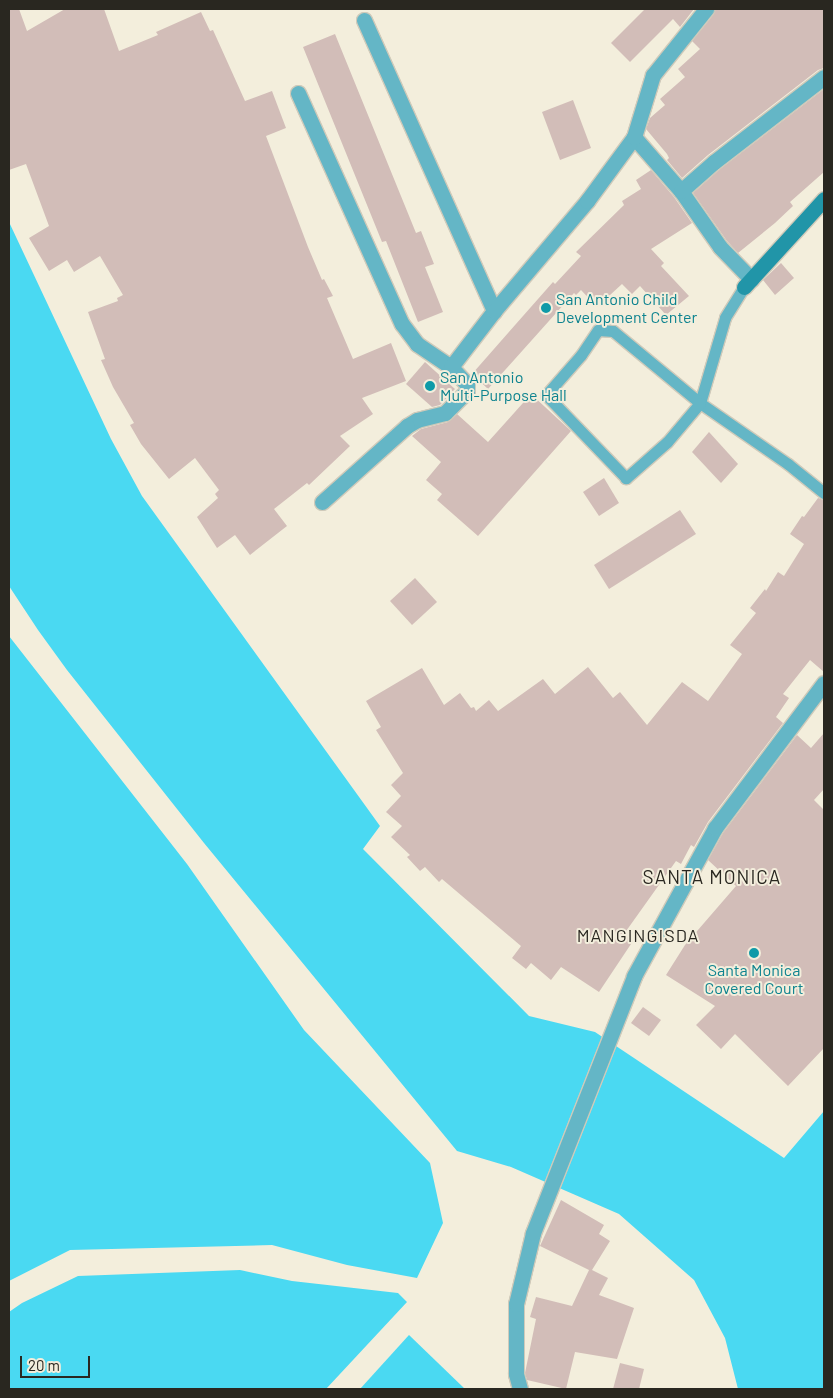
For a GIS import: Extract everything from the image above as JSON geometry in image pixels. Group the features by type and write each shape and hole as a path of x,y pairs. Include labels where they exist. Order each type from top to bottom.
{"street":[{"path":"451,367 494,311 587,201 634,137 653,75 706,9"},
{"path":"364,20 494,311"},
{"path":"681,190 824,76"},
{"path":"298,93 402,324 417,344 451,367 467,384 467,391 445,413 417,420 407,426 322,502"},
{"path":"634,137 681,190 747,283 824,199"},
{"path":"520,1389 516,1374 516,1304 533,1233 634,976 715,828 824,683"}],"lane":[{"path":"747,283 725,318 700,403 667,442 626,478 546,395 581,354 598,330 613,331 700,403 824,493"}],"water":[{"path":"9,222 111,439 142,496 380,826 363,849 529,1016 595,1032 784,1158 824,1111 824,1389 738,1389 725,1338 694,1280 619,1214 511,1167 457,1151 204,843 67,670 38,630 9,586"},
{"path":"9,636 187,864 304,1030 430,1163 443,1223 417,1278 347,1265 272,1245 70,1250 9,1281"},
{"path":"240,1270 292,1281 398,1293 407,1302 326,1389 9,1389 9,1312 22,1303 78,1276"},
{"path":"409,1335 465,1389 360,1389"}],"building":[{"path":"9,9 19,9 27,31 65,9 104,9 119,51 158,35 156,32 201,12 210,31 213,30 245,101 272,91 286,128 266,136 308,247 322,280 324,279 333,296 327,298 353,359 391,343 406,381 362,398 373,414 340,436 350,446 309,485 307,483 274,509 287,526 250,555 235,535 217,548 197,517 218,498 215,494 219,490 195,458 169,479 141,444 130,425 134,423 113,387 101,360 105,359 88,312 118,301 117,298 123,295 100,256 74,272 67,260 49,271 29,238 49,226 26,164 9,170"},
{"path":"645,9 694,9 680,27 673,19 630,62 611,43"},
{"path":"715,9 824,9 824,68 818,70 708,155 682,178 667,160 669,158 667,154 646,129 650,118 665,105 660,99 685,77 678,69 700,49 692,41 713,15"},
{"path":"335,34 416,233 421,231 434,264 425,267 443,312 418,322 386,241 382,242 303,47"},
{"path":"824,89 824,172 790,202 793,206 775,223 738,253 727,241 693,193 720,169"},
{"path":"573,100 591,148 560,160 542,112"},
{"path":"651,170 674,197 692,223 651,249 664,263 661,266 689,296 666,315 640,286 632,294 622,284 597,307 581,290 576,295 574,293 488,389 472,374 553,282 555,284 581,256 576,252 624,205 622,201 641,189 636,180"},
{"path":"781,263 794,278 775,295 763,280"},
{"name":"San Antonio Multi-Purpose Hall","path":"425,362 455,389 440,405 432,407 406,384"},
{"path":"531,394 571,431 478,536 437,500 442,494 426,480 441,462 412,436 421,429 448,422 457,414 488,442"},
{"path":"709,432 738,464 721,483 692,452"},
{"path":"604,478 619,503 599,516 583,492"},
{"path":"818,498 824,500 824,672 810,660 783,694 789,698 776,717 783,723 708,822 694,847 691,845 681,864 676,861 624,934 633,941 599,992 561,967 551,980 531,963 526,969 512,958 521,946 442,879 439,882 425,867 420,871 407,857 410,855 391,837 402,826 386,812 401,796 391,785 403,773 376,730 381,727 366,701 422,668 444,705 460,693 471,708 474,707 476,711 489,700 498,711 543,679 555,694 588,667 613,698 620,692 647,725 682,682 708,701 742,654 730,645 756,613 750,608 765,589 766,591 778,572 784,576 804,544 790,534 802,516 804,517"},
{"path":"680,510 696,534 609,589 594,565"},
{"path":"415,578 437,602 412,625 390,601"},
{"path":"824,733 824,789 814,800 824,810 824,1048 788,1086 735,1034 721,1049 696,1025 715,1006 666,975 685,945 736,886 708,860 723,833 797,735 811,748"},
{"path":"643,1007 661,1020 649,1036 631,1023"},
{"path":"561,1200 604,1225 599,1234 610,1241 592,1270 608,1278 599,1295 634,1308 617,1359 575,1352 566,1389 527,1380 525,1373 536,1319 530,1317 536,1297 572,1306 589,1270 540,1246"},
{"path":"620,1363 644,1369 639,1389 613,1389"}],"place":[{"name":"San Antonio Child Development Center","path":"546,308"},
{"name":"San Antonio Multi-Purpose Hall","path":"430,386"},
{"name":"Santa Monica Covered Court","path":"754,953"}],"district":[{"name":"SANTA MONICA","path":"712,877"},
{"name":"MANGINGISDA","path":"638,935"}]}
